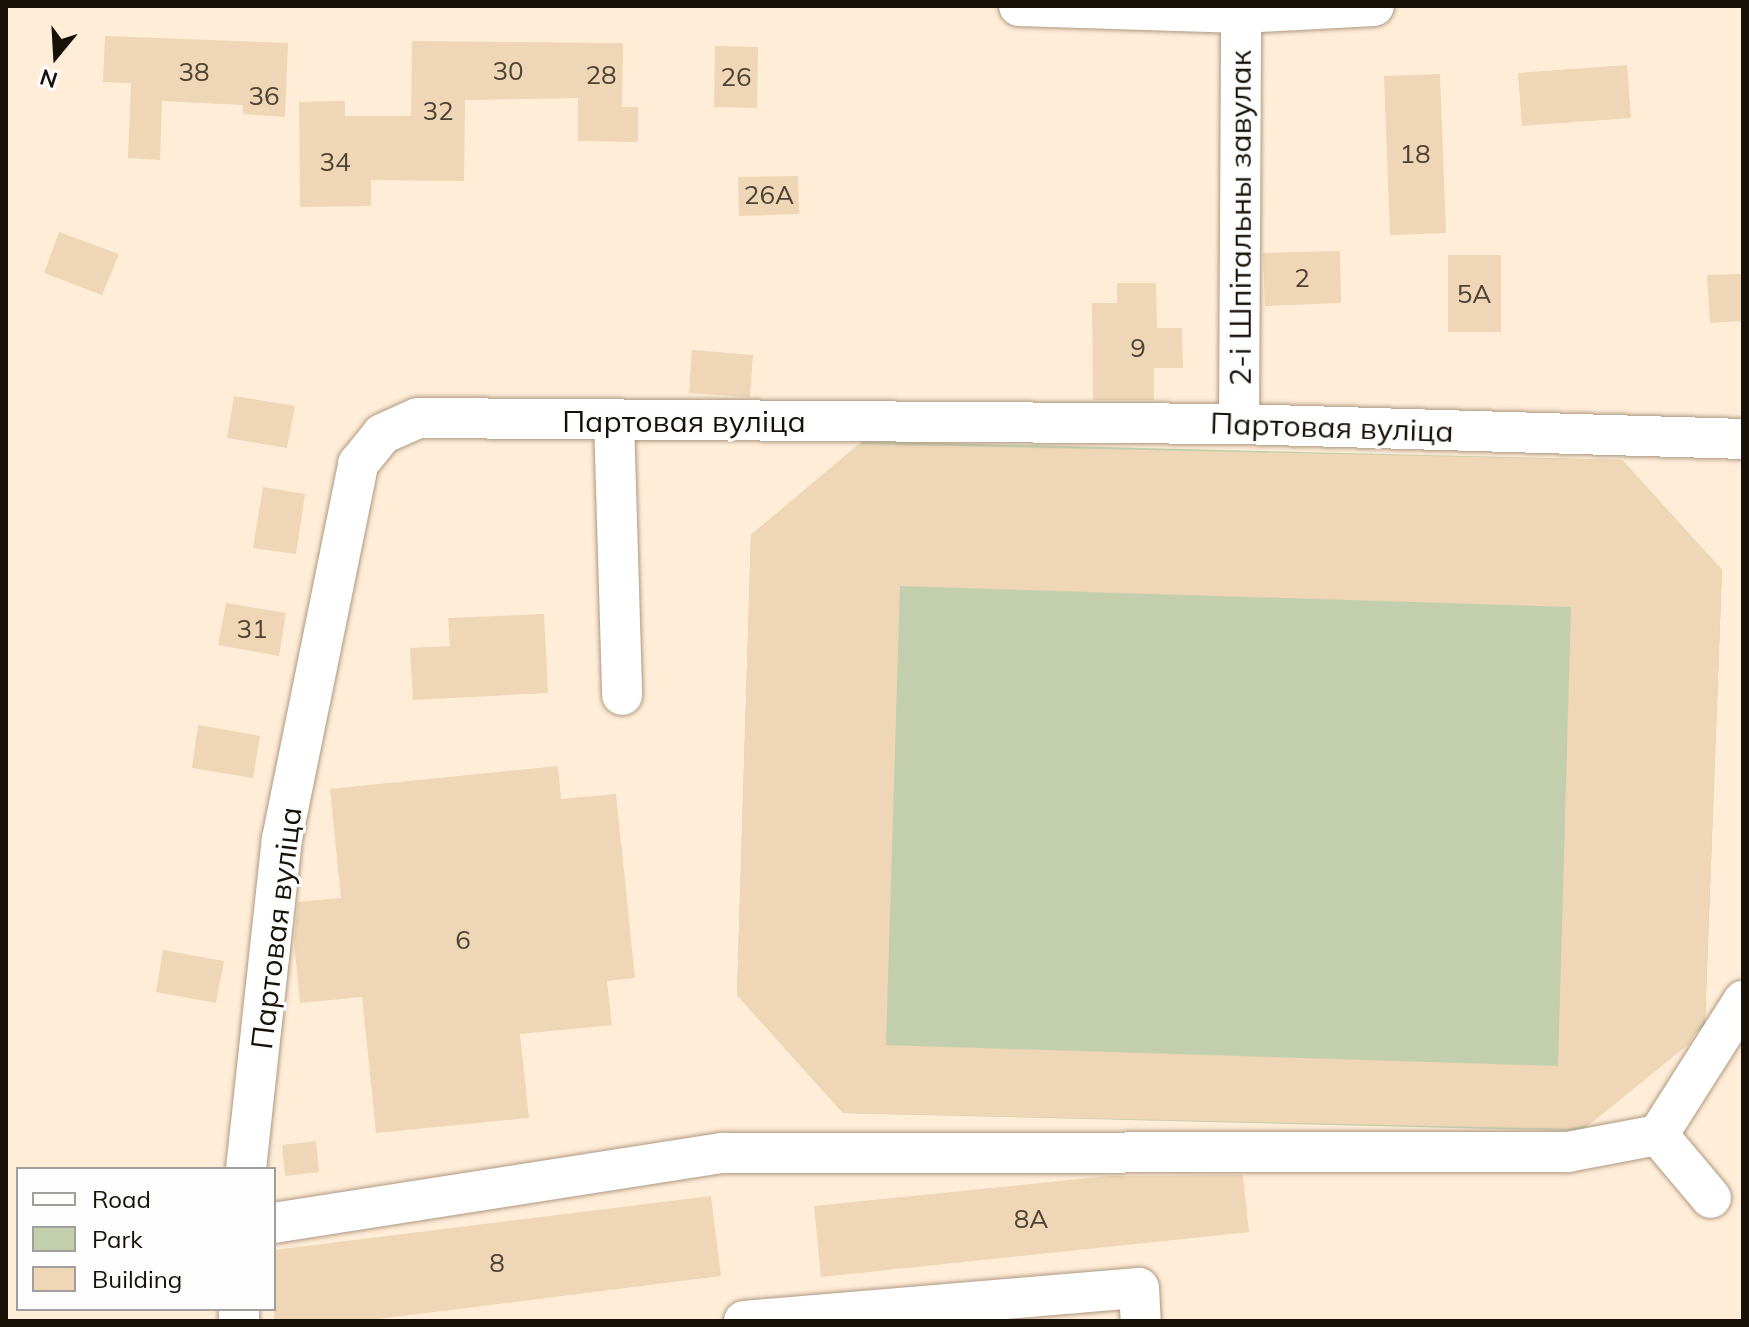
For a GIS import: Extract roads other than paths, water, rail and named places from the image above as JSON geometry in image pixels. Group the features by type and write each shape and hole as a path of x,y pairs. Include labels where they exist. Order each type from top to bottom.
{"street":[{"path":"1019,6 1241,13 1374,6"},
{"name":"2-і Шпітальны завулак","path":"1239,424 1241,13"},
{"name":"Партовая вуліца","path":"246,1167 282,839 358,464 382,434 418,418 1239,424 1743,439"},
{"path":"614,420 622,695"},
{"path":"276,1223 723,1153 1277,1155 1568,1152 1658,1135 1743,1001"},
{"path":"1658,1135 1711,1198"},
{"path":"744,1321 1139,1288 1141,1321"}]}
